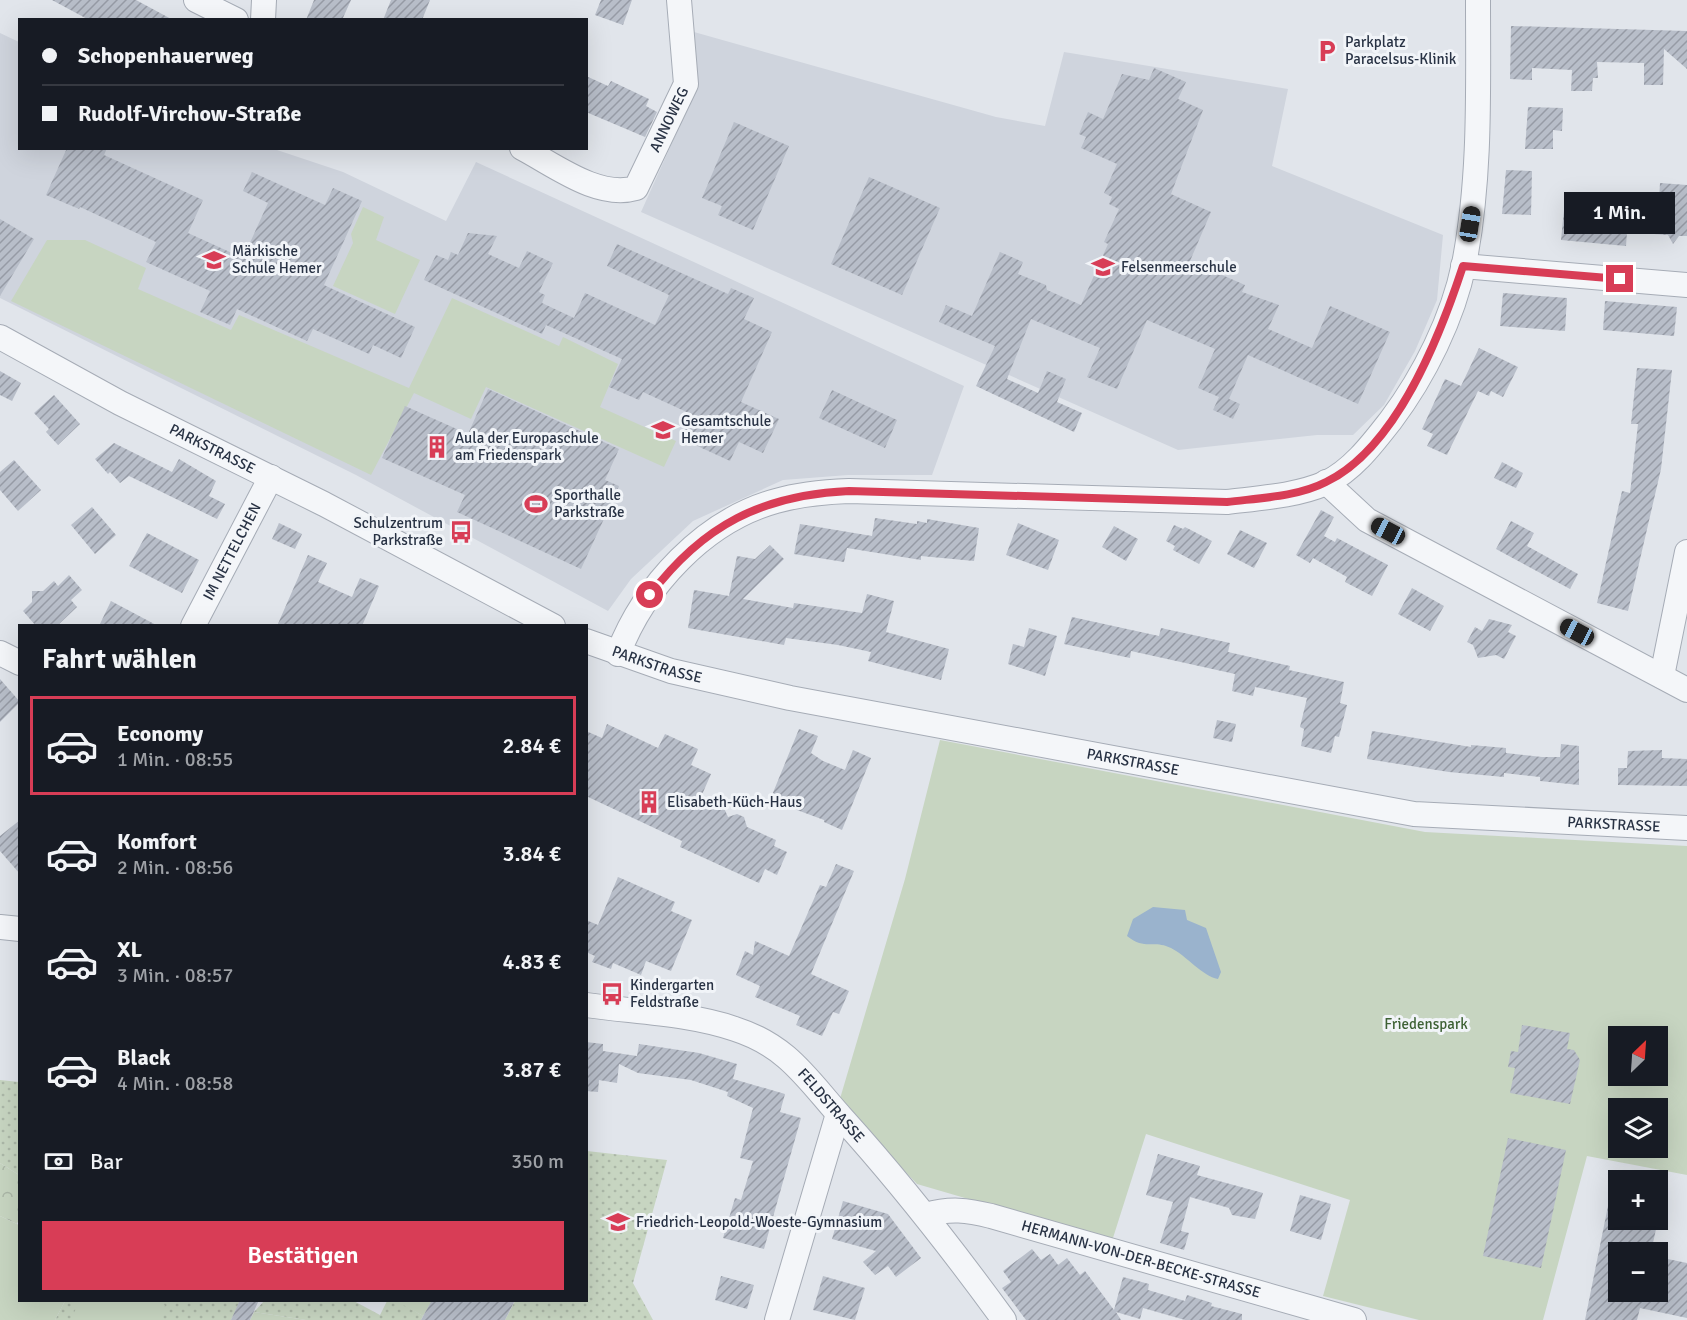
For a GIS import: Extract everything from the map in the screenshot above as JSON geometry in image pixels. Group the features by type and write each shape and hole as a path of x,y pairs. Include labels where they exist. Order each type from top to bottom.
{"street":[{"path":"196,0 232,18"},
{"path":"263,18 264,0"},
{"name":"ANNOWEG","path":"526,150 601,189 624,192 636,188 686,84 679,0"},
{"path":"618,654 637,614 668,572 707,537 745,513 774,501 811,493 849,491 1227,502 1275,497 1326,482 1357,460 1410,391 1446,317 1463,266 1473,203 1478,0"},
{"path":"1463,266 1687,285"},
{"name":"PARKSTRASSE","path":"0,337 120,403 271,477 549,624"},
{"name":"IM NETTELCHEN","path":"194,624 271,477"},
{"path":"1326,482 1366,520 1687,690"},
{"path":"1662,676 1687,552"},
{"name":"PARKSTRASSE","path":"588,642 618,654 671,670 790,698 1414,814 1687,828"},
{"path":"0,653 18,662"},
{"path":"0,927 18,929"},
{"name":"FELDSTRASSE","path":"588,1005 705,1022 735,1029 763,1041 794,1061 926,1215 1004,1320"},
{"path":"777,1320 838,1113"},
{"name":"HERMANN-VON-DER-BECKE-STRASSE","path":"926,1215 944,1210 973,1212 1354,1320"}],"shaded area":[{"name":"Felsenmeerschule","path":"694,32 996,117 1045,126 1064,52 1288,89 1272,166 1443,235 1437,300 1415,351 1384,405 1353,435 1317,435 1178,450 641,212 694,94"},
{"path":"0,33 18,42 18,150 277,150 343,172 446,221 476,162 964,386 932,475 848,475 783,480 693,521 631,579 608,611 356,475 0,298"}],"green space":[{"path":"363,207 384,217 376,240 420,260 395,314 333,286 353,243 351,234"},
{"path":"47,240 85,240 146,268 138,289 231,330 239,315 409,388 452,298 559,346 563,337 618,364 600,407 676,441 664,467 486,387 471,419 414,393 371,475 11,301"},
{"name":"Friedenspark","path":"940,740 1425,832 1687,846 1687,1175 1587,1156 1543,1320 1419,1320 1323,1296 1350,1200 1146,1134 1112,1241 917,1184 839,1102 905,879"},
{"path":"0,1080 18,1082 18,1174 0,1163"},
{"path":"588,1151 667,1160 633,1283 653,1320 505,1320 514,1302 588,1302"},
{"path":"0,1163 18,1174 18,1222 17,1224 0,1216"},
{"path":"0,1216 18,1225 18,1302 64,1302 55,1320 0,1320"},
{"path":"64,1302 240,1302 231,1320 55,1320"},
{"path":"79,1302 158,1302 165,1305 157,1320 70,1320"},
{"path":"263,1302 356,1302 380,1315 386,1302 399,1302 423,1316 421,1320 306,1320 254,1312"},
{"path":"398,1302 431,1302 423,1316"},
{"path":"254,1312 306,1320 250,1320"}],"water":[{"path":"1153,907 1185,910 1187,920 1206,928 1221,972 1218,979 1206,974 1171,948 1159,944 1139,943 1127,936 1133,919"}],"building":[{"path":"52,0 136,0 169,18 85,18"},
{"path":"314,0 351,0 343,18 307,18"},
{"path":"391,0 430,0 423,18 384,18"},
{"path":"601,0 632,0 623,25 595,15"},
{"path":"1511,26 1687,31 1687,69 1664,49 1663,85 1644,85 1644,63 1597,62 1598,78 1593,78 1592,91 1571,91 1572,70 1532,68 1532,80 1510,79"},
{"path":"1154,68 1186,82 1178,99 1203,110 1171,194 1211,212 1190,261 1245,285 1242,292 1279,305 1268,329 1312,348 1330,306 1390,332 1358,404 1248,355 1229,399 1240,404 1233,419 1213,410 1219,397 1198,388 1215,349 1147,320 1117,389 1087,377 1100,348 1031,319 1007,379 1038,393 1047,371 1066,379 1057,402 1082,413 1074,432 976,386 995,346 939,322 946,305 972,316 1000,252 1023,262 1018,274 1046,285 1047,290 1081,305 1108,244 1104,242 1119,209 1109,204 1112,197 1104,193 1117,164 1081,148 1086,137 1079,134 1088,112 1103,119 1122,74 1149,80"},
{"path":"588,77 608,86 611,81 649,99 646,106 657,112 645,137 588,113"},
{"path":"1528,107 1563,108 1562,131 1553,130 1553,149 1525,149"},
{"path":"734,122 789,146 753,230 718,215 722,206 702,198"},
{"path":"66,150 106,150 104,155 203,200 188,233 243,258 268,203 243,191 252,172 325,205 333,188 362,201 324,285 415,327 401,358 373,345 369,354 313,329 307,341 237,309 230,325 200,312 210,291 146,262 156,242 80,207 79,209 46,195"},
{"path":"1506,170 1532,171 1531,215 1502,214"},
{"path":"869,177 940,208 902,295 831,264"},
{"path":"1660,183 1687,185 1687,236 1679,236 1673,244 1668,235 1627,232 1626,246 1561,240 1564,210 1658,217"},
{"path":"0,219 34,239 0,296"},
{"path":"468,233 497,236 488,254 519,268 527,251 553,263 539,292 545,295 542,303 574,318 585,293 655,325 669,295 607,266 617,244 728,294 731,288 754,298 744,319 772,332 741,402 779,419 763,453 739,442 730,461 680,438 691,414 643,392 639,400 609,387 622,359 546,325 542,334 424,280 436,255 448,260 451,252 458,255"},
{"path":"1503,293 1567,298 1565,331 1500,326"},
{"path":"1605,301 1677,307 1674,336 1603,330"},
{"path":"1479,348 1518,367 1503,397 1491,391 1489,396 1478,391 1447,455 1427,446 1433,434 1422,429 1445,379 1461,386"},
{"path":"1637,368 1672,370 1661,469 1628,611 1597,603 1622,491 1630,493 1638,424 1631,424"},
{"path":"0,371 21,383 12,401 0,395"},
{"path":"488,389 619,449 605,480 619,486 581,569 457,512 465,495 382,458 405,406 468,434"},
{"path":"832,390 897,420 885,448 819,418"},
{"path":"54,395 80,424 58,445 46,432 49,429 34,413"},
{"path":"114,443 172,472 179,459 216,481 209,496 225,504 217,519 129,476 120,483 110,472 108,474 95,459"},
{"path":"14,460 41,490 18,511 0,490 0,472"},
{"path":"1502,462 1523,473 1516,488 1494,478"},
{"path":"92,507 116,535 95,554 71,525"},
{"path":"1321,510 1334,517 1324,536 1335,542 1337,538 1388,565 1372,596 1345,582 1347,577 1313,558 1310,563 1296,555"},
{"path":"875,518 917,524 917,521 927,523 927,519 979,528 974,561 921,556 921,560 847,548 844,562 794,554 800,524 872,536"},
{"path":"1511,521 1534,533 1527,546 1578,574 1570,589 1496,549"},
{"path":"279,523 302,534 295,549 272,539"},
{"path":"1018,523 1059,540 1048,570 1006,555"},
{"path":"1174,525 1183,529 1185,527 1212,541 1199,564 1173,550 1175,546 1166,541"},
{"path":"1114,526 1138,539 1126,561 1102,547"},
{"path":"1240,530 1267,543 1254,568 1227,554"},
{"path":"147,533 199,560 182,593 129,566"},
{"path":"770,545 784,559 743,599 793,608 794,603 862,613 867,594 894,601 886,632 949,649 941,680 868,661 871,652 838,645 786,638 784,645 688,628 694,590 729,596 737,556 755,559"},
{"path":"308,555 327,563 318,582 352,597 360,578 379,586 363,624 278,624"},
{"path":"69,575 82,590 71,600 77,607 59,624 34,624 23,611 32,602 32,591 43,591 54,581 58,586"},
{"path":"1412,588 1444,606 1430,631 1398,614"},
{"path":"111,601 154,624 100,624"},
{"path":"1072,617 1159,636 1161,628 1230,643 1228,652 1290,666 1289,670 1344,682 1340,703 1347,705 1339,737 1335,736 1331,753 1301,746 1304,729 1300,727 1307,698 1255,687 1253,696 1232,691 1235,674 1131,651 1130,658 1064,644"},
{"path":"1489,619 1512,625 1508,632 1516,636 1504,659 1496,655 1478,658 1473,645 1467,642 1475,627 1482,631"},
{"path":"1029,628 1057,636 1045,676 1008,664 1013,644 1024,647"},
{"path":"0,679 18,700 18,704 0,722"},
{"path":"1217,720 1236,724 1232,742 1213,738"},
{"name":"Elisabeth-Küch-Haus","path":"607,724 658,748 665,734 698,749 691,765 711,774 701,797 724,808 728,817 737,814 744,817 747,827 776,840 774,846 787,852 777,875 765,869 759,883 680,847 682,841 588,797 588,732 602,738"},
{"path":"799,729 818,736 811,753 845,770 853,750 871,758 842,830 824,820 770,800"},
{"path":"1372,731 1471,747 1471,745 1506,748 1506,753 1542,757 1560,757 1561,744 1579,746 1579,785 1540,781 1540,777 1504,773 1504,777 1449,772 1367,759"},
{"path":"1662,750 1662,758 1687,759 1687,786 1618,785 1618,768 1627,768 1628,751"},
{"path":"18,822 18,872 0,851 0,836"},
{"path":"836,864 854,871 811,974 849,991 839,1014 833,1012 822,1036 796,1025 800,1016 755,997 760,986 736,975 745,951 753,955 755,941 789,956 820,885 826,887"},
{"path":"618,877 675,902 671,911 692,920 671,971 646,961 641,975 613,963 611,969 592,962 595,956 588,953 588,921 598,925"},
{"path":"1522,1025 1570,1033 1567,1049 1574,1050 1580,1060 1570,1104 1510,1093 1515,1068 1508,1067 1511,1051 1518,1052"},
{"path":"588,1042 603,1044 603,1051 637,1056 639,1044 699,1053 737,1064 733,1079 785,1094 780,1112 801,1118 764,1249 723,1238 735,1198 741,1200 753,1161 740,1158 753,1108 727,1096 728,1092 691,1080 638,1073 619,1064 617,1083 599,1080 598,1092 588,1091"},
{"path":"1508,1138 1566,1150 1541,1268 1483,1256"},
{"path":"1158,1154 1200,1166 1197,1175 1263,1193 1255,1219 1232,1215 1229,1208 1190,1197 1181,1231 1189,1233 1184,1250 1160,1243 1173,1202 1146,1195"},
{"path":"1300,1195 1331,1204 1321,1240 1290,1231"},
{"path":"843,1201 888,1214 921,1258 896,1277 888,1266 875,1275 863,1262 876,1251 832,1239"},
{"path":"1608,1206 1608,1230 1656,1230 1653,1242 1608,1242 1608,1302 1668,1302 1668,1259 1687,1263 1687,1318 1640,1308 1637,1320 1585,1320"},
{"path":"1032,1249 1041,1260 1050,1254 1058,1265 1067,1258 1080,1275 1085,1271 1114,1310 1123,1277 1149,1284 1148,1290 1185,1301 1187,1295 1212,1303 1211,1306 1242,1314 1242,1320 1185,1320 1143,1308 1140,1319 1116,1312 1121,1320 1026,1320 1002,1288 1011,1282 1003,1271"},
{"path":"721,1276 754,1285 747,1309 715,1300"},
{"path":"823,1276 865,1288 855,1320 813,1310"},
{"path":"239,1302 258,1302 250,1320 231,1320"},
{"path":"431,1302 514,1302 505,1320 421,1320"}],"place":[{"name":"Parkplatz Paracelsus-Klinik","path":"1327,51"},
{"name":"Märkische Schule Hemer","path":"214,260"},
{"name":"Felsenmeerschule","path":"1103,267"},
{"name":"Gesamtschule Hemer","path":"663,430"},
{"name":"Aula der Europaschule am Friedenspark","path":"437,447"},
{"name":"Sporthalle Parkstraße","path":"536,504"},
{"name":"Schulzentrum Parkstraße","path":"461,532"},
{"name":"Elisabeth-Küch-Haus","path":"649,802"},
{"name":"Kindergarten Feldstraße","path":"612,994"},
{"name":"Friedrich-Leopold-Woeste-Gymnasium","path":"618,1222"}],"route":[{"path":"650,595 689,550 707,537 745,513 774,501 811,493 849,491 1227,502 1275,497 1326,482 1357,460 1377,438 1410,391 1446,317 1463,266 1620,279"}]}
